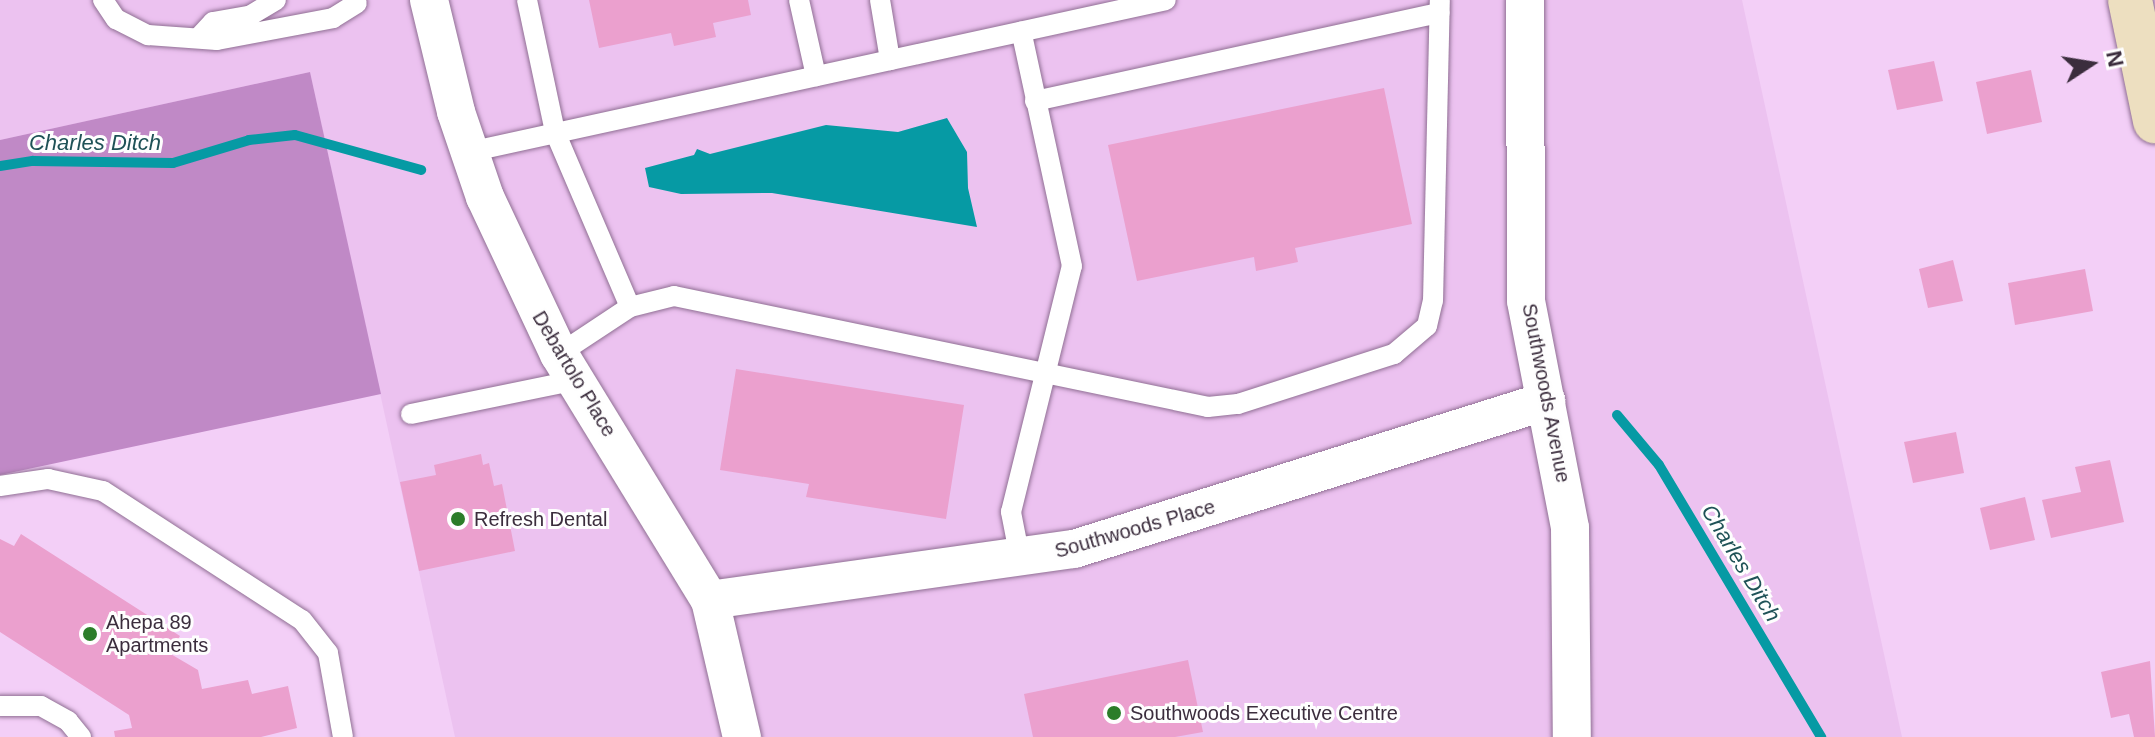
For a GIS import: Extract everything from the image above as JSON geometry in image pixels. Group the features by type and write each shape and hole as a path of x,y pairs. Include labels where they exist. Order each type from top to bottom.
{"street":[{"name":"Debartolo Place","path":"429,0 469,152 522,285 567,367 710,600 742,737"},
{"name":"Southwoods Avenue","path":"1525,0 1526,301 1570,528 1572,737"},
{"path":"2130,0 2155,121"},
{"name":"Southwoods Place","path":"710,600 1074,549 1546,401"}],"lane":[{"path":"103,0 116,19 148,35 200,36 217,40 333,18 358,1"},
{"path":"200,36 213,22 251,15 276,0"},
{"path":"527,0 555,132 630,307"},
{"path":"799,0 816,76"},
{"path":"880,0 890,60"},
{"path":"469,152 1166,0"},
{"path":"411,414 567,367 630,307 674,296 1208,407 1238,404 1394,354 1414,342 1427,326 1433,301 1440,6 1035,101"},
{"path":"1020,558 1011,512 1042,373 1072,266 1021,31"},
{"path":"0,486 48,479 103,491 302,620 328,653 343,737"},
{"path":"0,706 41,706 68,721 81,737"}],"shaded area":[{"path":"0,0 1742,0 1902,737 455,737 310,72 0,140"},
{"path":"310,72 381,394 0,475 0,140"},
{"path":"947,118 967,152 968,188 977,227 772,193 681,194 649,187 645,168 694,155 697,149 710,154 826,125 898,132"}],"building":[{"path":"589,0 748,0 751,15 713,23 716,37 674,46 671,33 599,48"},
{"path":"1934,61 1943,101 1897,110 1888,70"},
{"path":"2031,70 2042,122 1987,134 1976,82"},
{"path":"1384,88 1412,224 1295,248 1298,262 1256,271 1254,257 1137,281 1108,145"},
{"path":"1953,260 1963,301 1928,308 1919,269"},
{"path":"2085,269 2093,311 2015,325 2008,283"},
{"path":"736,369 964,405 946,519 806,497 809,484 720,470"},
{"path":"1956,432 1964,473 1913,483 1904,442"},
{"name":"Refresh Dental","path":"481,454 483,465 489,463 494,486 502,484 515,551 419,571 400,482 436,475 434,465"},
{"path":"2110,460 2124,522 2051,538 2042,500 2081,492 2075,467"},
{"path":"2025,497 2035,540 1990,550 1980,508"},
{"name":"Ahepa 89 Apartments","path":"21,534 180,636 169,653 198,670 202,689 248,680 252,694 288,686 297,728 261,737 115,737 114,731 132,728 129,715 0,632 0,539 14,546"},
{"name":"Southwoods Executive Centre","path":"1188,660 1203,732 1175,737 1033,737 1024,694"},
{"path":"2150,661 2155,737 2134,737 2129,714 2111,718 2101,672"}],"waterway":[{"name":"Charles Ditch","path":"0,166 33,161 173,163 249,140 295,135 421,170"},
{"name":"Charles Ditch","path":"1617,415 1659,465 1821,737"}],"place":[{"name":"Refresh Dental","path":"458,519"},
{"name":"Ahepa 89 Apartments","path":"90,634"},
{"name":"Southwoods Executive Centre","path":"1114,713"}]}
